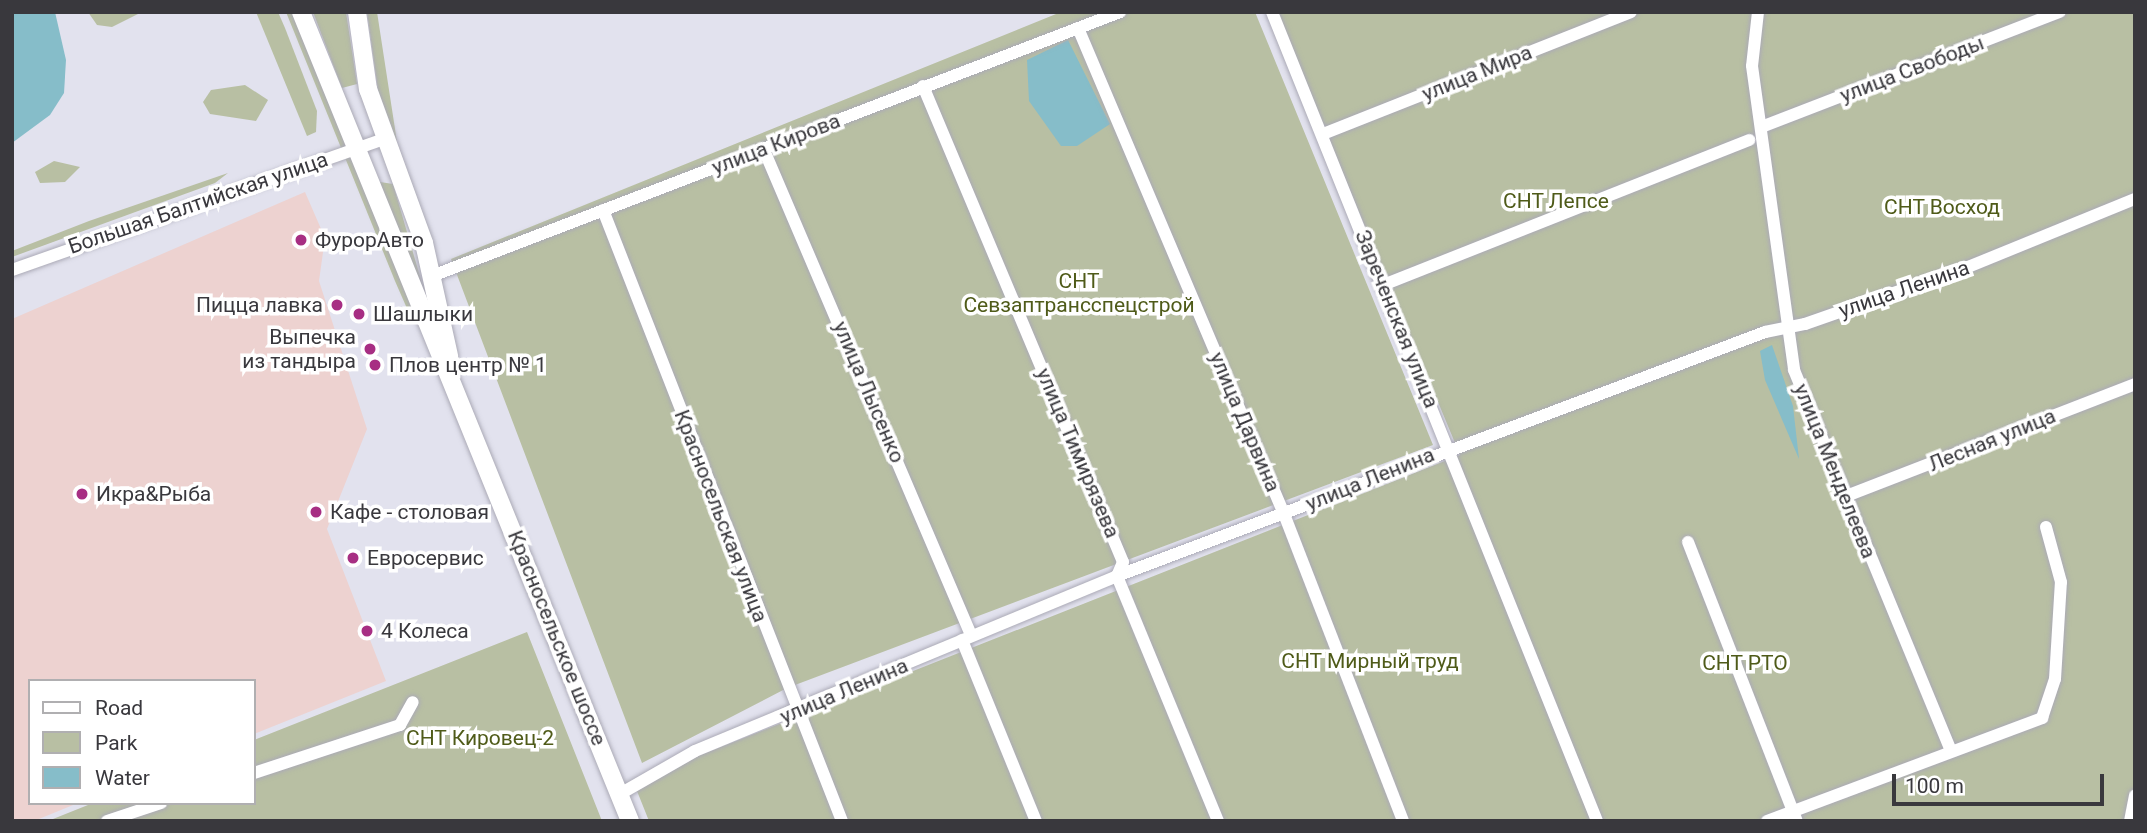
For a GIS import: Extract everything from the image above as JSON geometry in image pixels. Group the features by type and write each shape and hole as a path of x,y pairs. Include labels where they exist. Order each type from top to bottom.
{"main road":[{"name":"Красносельское шоссе","path":"301,12 453,377 630,821"},
{"name":"Красносельское шоссе","path":"357,12 362,65 384,139 432,276 453,377"}],"street":[{"name":"улица Кирова","path":"432,276 1120,12"},
{"name":"Зареченская улица","path":"1272,12 1597,821"},
{"name":"улица Мира","path":"1323,134 1631,12"},
{"name":"улица Менделеева","path":"1758,12 1752,66 1764,125 1786,328 1794,370 1817,435 1849,495 1850,511 1951,750"},
{"name":"улица Свободы","path":"1764,125 2060,12"},
{"name":"улица Дарвина","path":"1078,28 1284,514 1403,821"},
{"name":"улица Тимирязева","path":"923,86 1123,562 1117,576 1218,821"},
{"name":"Большая Балтийская улица","path":"12,270 384,139"},
{"path":"1383,285 1749,139"},
{"name":"улица Лысенко","path":"764,150 966,637 1036,821"},
{"name":"улица Ленина","path":"620,794 695,751 797,712 966,637 1117,576 1284,514 1448,448 1786,328 1968,267 2135,199"},
{"name":"Красносельская улица","path":"603,210 797,712 842,821"},
{"name":"Лесная улица","path":"1849,495 2135,384"},
{"path":"1767,821 1795,816 1951,750 2042,718 2048,709 2062,582 2046,527"},
{"path":"1688,542 1795,816"},
{"path":"256,772 400,725 413,702"},
{"path":"2130,821 2135,794"},
{"path":"107,821 155,805"}],"shaded area":[{"path":"305,192 325,238 319,281 367,429 327,529 386,681 256,733 256,679 28,679 28,805 73,805 34,821 12,821 12,319"}],"green space":[{"path":"88,12 142,12 112,27 97,25"},
{"path":"256,12 278,12 317,111 316,132 307,136"},
{"path":"286,12 292,12 415,312 409,313 395,281"},
{"path":"313,12 346,12 357,84 342,88"},
{"path":"367,12 377,12 397,142 378,90"},
{"name":"СНТ Севзаптрансспецстрой","path":"1061,12 1255,12 1433,445 787,688 642,763 451,259"},
{"path":"1276,12 2135,12 2135,821 649,821 637,791 698,756 1460,455"},
{"path":"245,85 268,100 256,121 210,114 203,102 211,90"},
{"path":"54,161 80,167 65,182 40,183 35,172"},
{"path":"228,173 215,183 12,257 12,251 89,221"},
{"path":"380,182 393,184 428,304 411,272"},
{"name":"СНТ Кировец-2","path":"527,632 602,821 48,821 88,805 256,805 256,739"}],"water":[{"path":"12,12 55,12 66,60 64,93 50,115 12,143"},
{"path":"1068,40 1110,124 1077,146 1061,146 1029,101 1027,60"},
{"path":"1772,345 1793,406 1799,459 1765,380 1760,351"}],"place":[{"name":"ФурорАвто","path":"301,240"},
{"name":"Пицца лавка","path":"337,305"},
{"name":"Шашлыки","path":"359,314"},
{"name":"Выпечка из тандыра","path":"370,349"},
{"name":"Плов центр № 1","path":"375,365"},
{"name":"Икра&Рыба","path":"82,494"},
{"name":"Кафе - столовая","path":"316,512"},
{"name":"Евросервис","path":"353,558"},
{"name":"4 Колеса","path":"367,631"}],"park label":[{"name":"СНТ Лепсе","path":"1556,201"},
{"name":"СНТ Восход","path":"1942,207"},
{"name":"СНТ Мирный труд","path":"1370,661"},
{"name":"СНТ РТО","path":"1745,663"}]}
